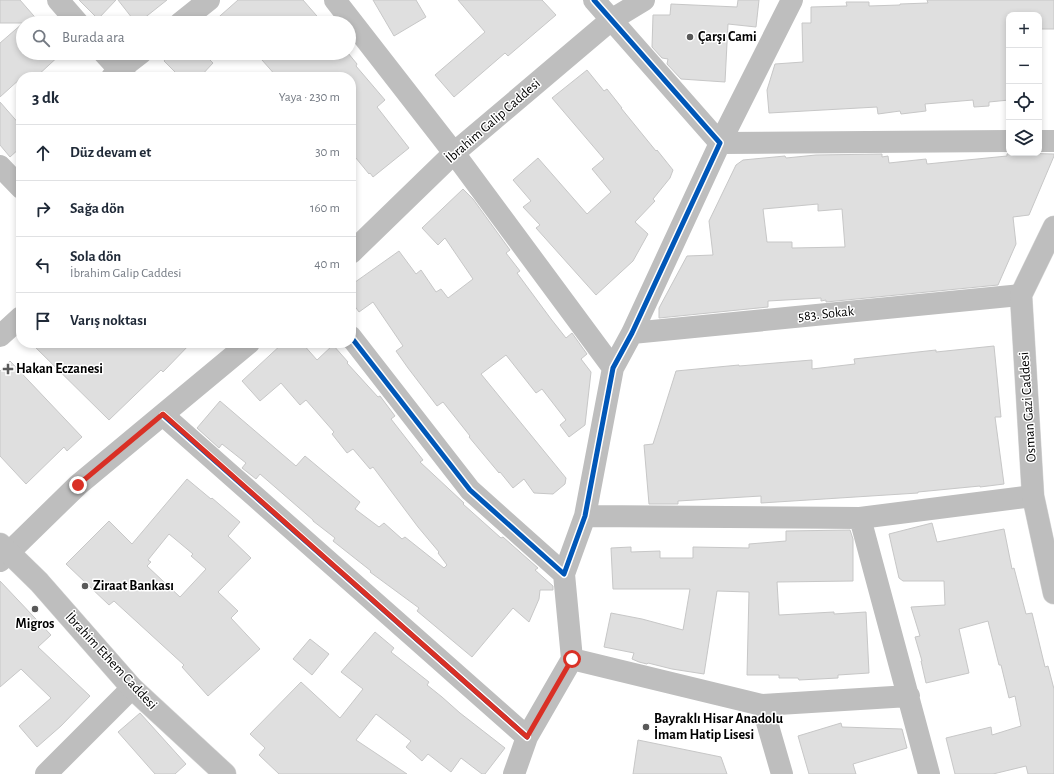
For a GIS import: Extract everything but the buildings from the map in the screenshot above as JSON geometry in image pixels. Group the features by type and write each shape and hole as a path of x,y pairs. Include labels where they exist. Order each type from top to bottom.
{"street":[{"path":"58,0 72,16"},
{"path":"189,16 209,0"},
{"path":"335,0 347,16"},
{"path":"594,0 720,143 1006,141"},
{"name":"İbrahim Galip Caddesi","path":"356,248 454,153 611,20 644,0"},
{"path":"514,774 527,737 572,659 564,574 585,516 613,368 632,333 720,143 792,0"},
{"path":"356,27 454,153 613,368"},
{"path":"109,60 117,72"},
{"path":"122,72 134,60"},
{"path":"1042,141 1054,141"},
{"path":"1020,295 1054,227"},
{"name":"583. Sokak","path":"632,333 1020,295"},
{"name":"Osman Gazi Caddesi","path":"1020,295 1034,496 1054,593"},
{"path":"0,336 16,322"},
{"path":"356,343 470,490 564,574"},
{"path":"3,553 78,485 243,348"},
{"path":"163,414 527,737"},
{"path":"585,516 860,518 1034,496"},
{"path":"860,518 929,774"},
{"name":"İbrahim Ethem Caddesi","path":"3,553 39,582 132,688 225,774"},
{"path":"572,659 762,705 909,696"},
{"path":"46,774 132,688"},
{"path":"762,705 782,774"}],"cycle path":[{"path":"356,343 470,490 564,574 585,516 613,368 632,333 720,143 594,0"},
{"path":"163,415 527,737"}],"place":[{"name":"Çarşı Cami","path":"690,37"},
{"name":"Hakan Eczanesi","path":"8,369"},
{"name":"Ziraat Bankası","path":"85,586"},
{"name":"Migros","path":"35,609"},
{"name":"Bayraklı Hisar Anadolu İmam Hatip Lisesi","path":"646,727"}],"route":[{"path":"78,485 163,414 527,737 572,659"}]}
